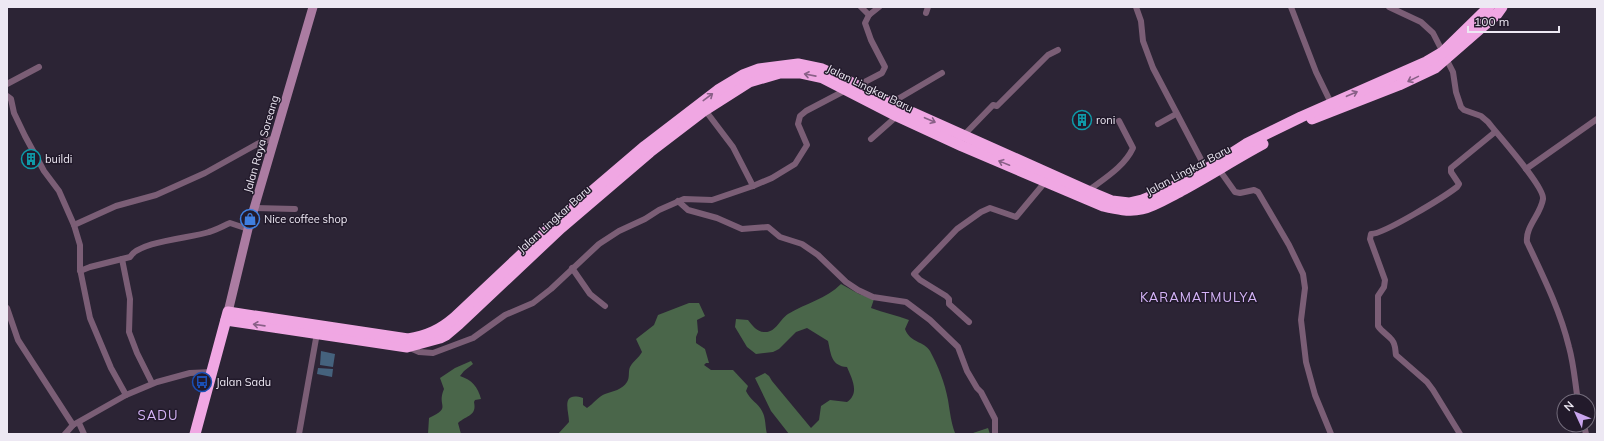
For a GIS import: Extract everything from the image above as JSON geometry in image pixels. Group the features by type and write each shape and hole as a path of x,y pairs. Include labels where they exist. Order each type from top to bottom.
{"highway":[{"name":"Jalan Lingkar Baru","path":"227,316 317,334 407,347 426,343 446,335 561,228 650,152 705,110 748,82 780,73 800,73 812,75 891,103 1112,201 1129,203 1142,200 1248,152 1305,122 1400,85 1435,68 1444,55 1489,7"},
{"name":"Jalan Lingkar Baru","path":"227,316 408,339 423,337 444,326 556,222 646,146 718,90 743,75 760,69 798,64 822,69 897,116 962,146 1103,206 1117,210 1133,210 1144,209 1171,196 1246,144 1331,103 1413,69 1436,57 1444,55 1497,14 1502,7"},
{"path":"195,434 227,316"}],"main road":[{"name":"Jalan Raya Soreang","path":"227,316 248,229 313,7"}],"street":[{"path":"861,7 869,15"},
{"path":"407,347 419,352 432,353 467,341 505,315 533,303 551,289 598,244 620,231 646,219 659,210 678,201 688,198 712,200 772,178 795,164 807,145 798,124 800,116 806,111 882,73 886,67 866,28 865,23 869,15 879,7"},
{"path":"1136,7 1142,26 1143,41 1153,68 1176,114 1213,168 1235,192 1240,193 1256,190 1301,267 1305,282 1301,320 1306,362 1315,395 1330,434"},
{"path":"1291,7 1316,72 1331,103"},
{"path":"1389,7 1421,22 1438,40 1453,72 1460,107 1481,116 1526,169 1542,193 1543,198 1528,234 1527,242 1549,288 1563,326 1574,371 1577,393"},
{"path":"964,135 993,105 997,106 1048,55 1058,50"},
{"path":"7,84 39,67"},
{"path":"891,103 942,73"},
{"path":"7,96 11,99 14,113 25,136 44,171 59,191 74,225 80,245 80,271 92,322 111,368 126,395"},
{"path":"705,110 733,147 753,186"},
{"path":"1158,124 1176,114"},
{"path":"871,139 897,116"},
{"path":"1526,169 1597,119"},
{"path":"1088,191 1130,156 1133,148 1119,121"},
{"path":"1460,434 1433,390 1396,355 1396,347 1392,339 1378,326 1378,296 1384,287 1385,280 1370,239 1371,234 1380,233 1457,187 1459,184 1451,172 1451,168 1495,132"},
{"path":"74,225 116,206 156,195 205,172 258,143 275,138"},
{"path":"969,322 949,304 949,299 946,296 920,280 914,274 966,222 990,208 1016,217 1046,181"},
{"path":"678,201 688,210 717,218 742,228 768,227 780,237 802,244 818,255 846,282 858,290 873,297 900,301 911,305 930,320 958,347 967,371 981,392 995,419 995,434"},
{"path":"255,208 295,209"},
{"path":"80,271 130,257 132,252 162,242 209,232 230,224 248,229"},
{"path":"122,259 130,299 129,332 137,353 152,383"},
{"path":"572,268 590,294 605,306"},
{"path":"7,308 18,340 84,434"},
{"path":"7,330 14,326"},
{"path":"299,434 317,334"},
{"path":"65,434 76,424 126,395 152,383 190,373 212,372"}],"green space":[{"path":"841,284 859,294 874,299 871,308 909,320 905,329 907,334 924,345 930,351 943,381 955,433 973,433 988,428 990,434 789,434 771,411 755,378 765,373 769,376 811,428 819,420 821,406 830,400 847,402 851,398 854,386 847,367 835,362 831,355 828,341 807,328 796,332 779,349 773,352 756,354 747,347 735,327 736,319 748,320 759,331 768,332 775,328 788,314 822,297"},
{"path":"689,303 699,303 705,316 697,320 698,332 696,337 696,343 705,349 709,363 704,365 711,370 733,370 748,386 746,391 763,414 767,434 558,434 569,422 567,403 571,397 583,398 583,405 587,408 603,395 623,387 628,380 630,367 642,352 636,339 654,325 658,315"},
{"path":"471,361 473,364 460,376 474,384 481,399 475,400 473,413 458,423 461,434 428,434 429,418 442,409 442,395 444,389 440,378 455,368"}],"water":[{"path":"321,351 335,354 333,367 320,365"},
{"path":"318,368 333,369 332,377 317,374"}],"place":[{"name":"roni","path":"1082,120"},
{"name":"buildi","path":"31,159"},
{"name":"Nice coffee shop","path":"250,219"},
{"name":"Jalan Sadu","path":"202,382"}],"district":[{"name":"KARAMATMULYA","path":"1199,297"},
{"name":"SADU","path":"158,415"}]}
